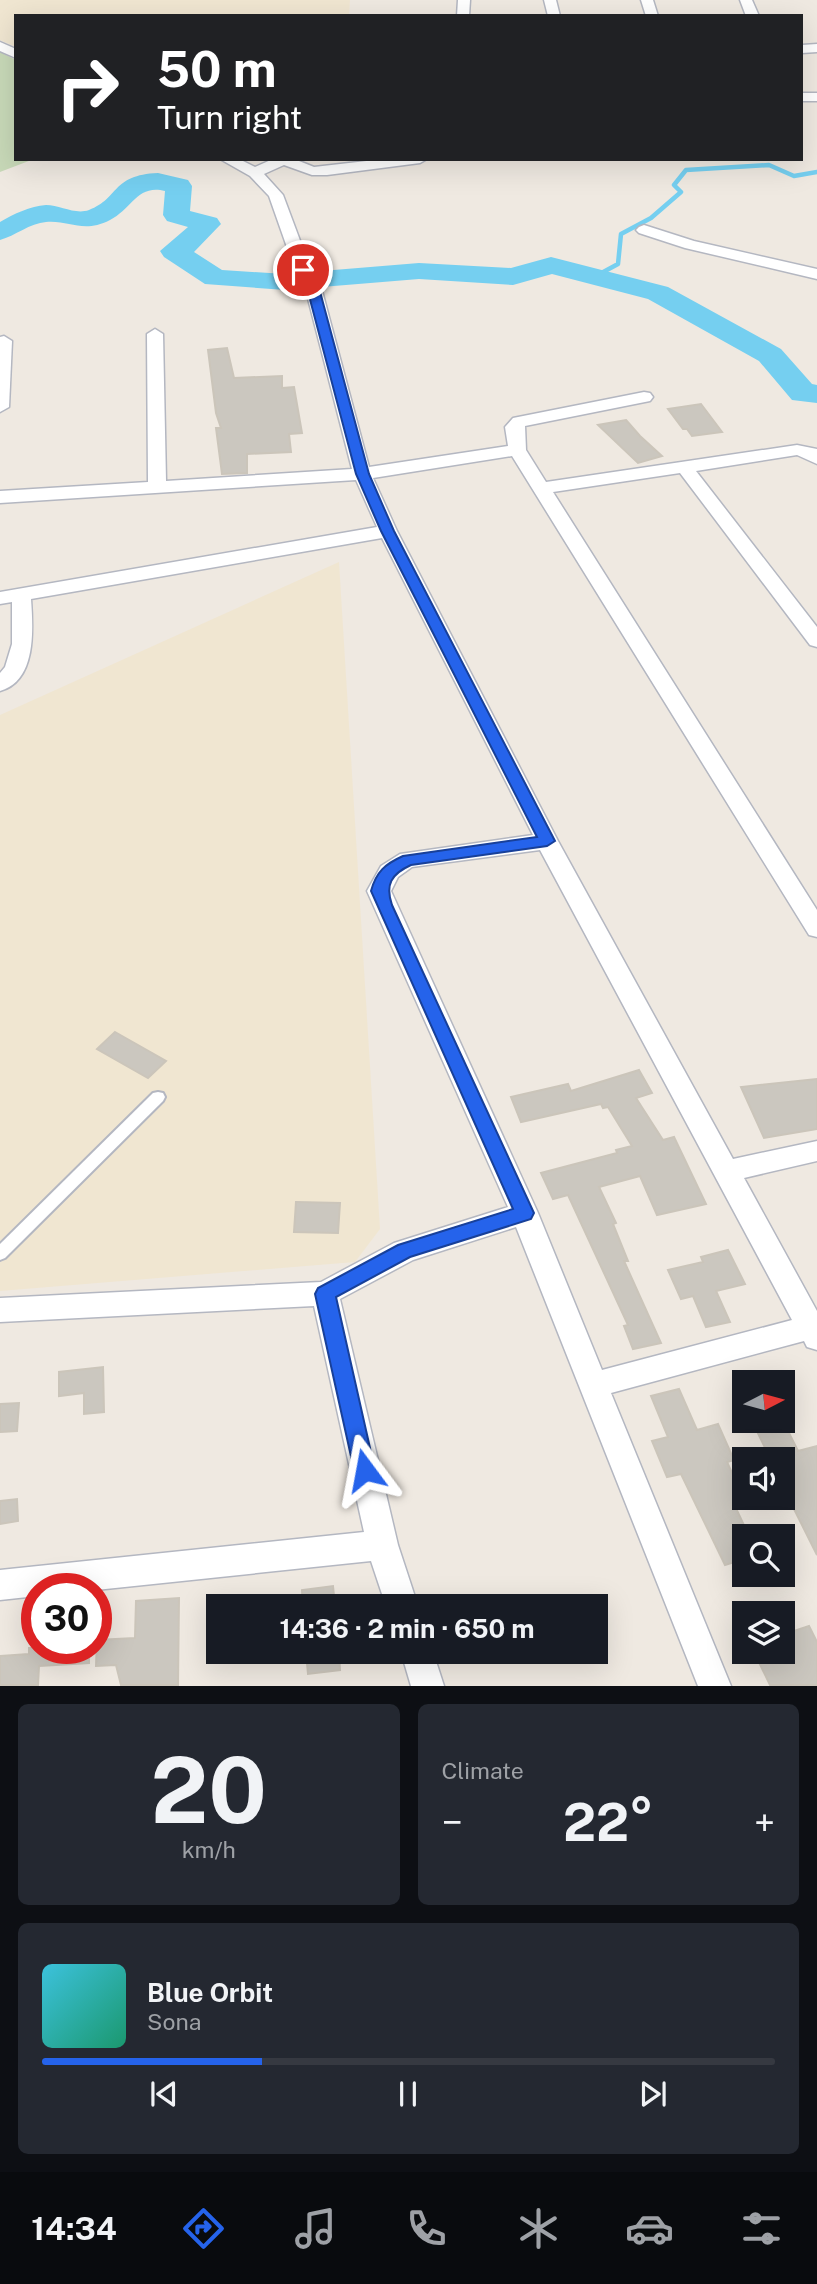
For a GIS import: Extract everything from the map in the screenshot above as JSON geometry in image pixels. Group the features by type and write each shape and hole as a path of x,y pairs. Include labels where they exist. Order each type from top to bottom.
{"street":[{"path":"231,161 254,173 276,195 308,279 362,474 388,531 547,841 814,1333 593,1385"},
{"path":"254,173 279,161"},
{"path":"288,161 312,170 327,171 404,161"},
{"path":"644,230 690,245 817,274"},
{"path":"155,334 157,487"},
{"path":"0,407 4,341"},
{"path":"644,397 519,422 514,427 517,450 539,489 806,892 817,929"},
{"path":"0,497 362,474 517,450"},
{"path":"539,489 797,450 811,453 817,459"},
{"path":"685,468 817,641"},
{"path":"0,684 6,680 24,644 10,597 388,531"},
{"path":"547,841 408,860 393,867 382,879 379,891 524,1213 716,1685"},
{"path":"727,1171 817,1151"},
{"path":"0,1310 325,1294 404,1251 524,1213"},
{"path":"325,1294 382,1545 398,1594"},
{"path":"0,1585 382,1545"},
{"path":"421,1664 428,1685"}],"lane":[{"path":"0,1254 158,1097"}],"shaded area":[{"path":"0,0 350,0 349,14 14,14 14,46 0,40"},
{"path":"339,562 380,1229 355,1262 0,1291 0,715"}],"green space":[{"path":"0,52 14,59 14,161 29,161 0,172"}],"building":[{"path":"227,348 234,378 282,376 282,388 294,387 302,433 289,434 291,452 247,454 247,473 222,474 216,428 221,428 216,413 208,350"},
{"path":"701,404 722,432 692,436 668,409"},
{"path":"626,420 662,456 638,463 598,425"},
{"path":"115,1032 166,1061 148,1078 97,1049"},
{"path":"639,1070 652,1093 636,1098 663,1140 674,1137 706,1204 657,1215 640,1176 599,1187 616,1223 613,1224 628,1261 624,1261 661,1343 633,1349 624,1326 628,1325 568,1195 553,1199 541,1173 617,1153 616,1150 632,1146 608,1107 603,1108 601,1104 521,1122 511,1097 568,1084 571,1091"},
{"path":"817,1079 817,1129 764,1138 741,1087"},
{"path":"296,1202 340,1203 338,1233 294,1232"},
{"path":"728,1250 745,1284 716,1291 730,1322 706,1327 693,1296 681,1299 668,1270 703,1262 701,1257"},
{"path":"103,1367 104,1412 84,1414 84,1393 59,1396 59,1372"},
{"path":"679,1389 697,1430 718,1424 732,1456 732,1461 727,1462 732,1473 732,1510 737,1510 743,1524 732,1524 732,1563 725,1565 681,1474 667,1477 652,1441 668,1437 651,1396"},
{"path":"19,1403 17,1431 0,1432 0,1404"},
{"path":"758,1433 789,1433 798,1451 817,1446 817,1555 794,1510 795,1447 765,1447"},
{"path":"17,1499 18,1521 0,1524 0,1501"},
{"path":"333,1586 334,1594 302,1594 302,1590"},
{"path":"179,1598 178,1685 121,1685 116,1665 96,1666 112,1664 112,1639 135,1638 136,1601"},
{"path":"809,1626 817,1642 817,1685 770,1685 760,1664 795,1664 795,1631"},
{"path":"21,1655 21,1664 72,1664 39,1666 38,1685 0,1685 0,1656"},
{"path":"307,1664 340,1664 340,1670 308,1674"}],"waterway":[{"path":"594,277 618,264 621,234 651,218 681,192 674,185 686,170 769,165 794,176 817,172"},
{"path":"0,232 40,214 79,219 98,216 133,186 158,181 179,186 176,215 207,224 184,246 174,251 215,278 285,282 419,271 513,277 551,265 658,293 770,355 803,393 817,394"}],"route":[{"path":"303,270 313,288 362,474 388,531 547,841 408,860 393,867 382,879 379,891 384,905 524,1213 404,1251 325,1294 365,1470"}]}
